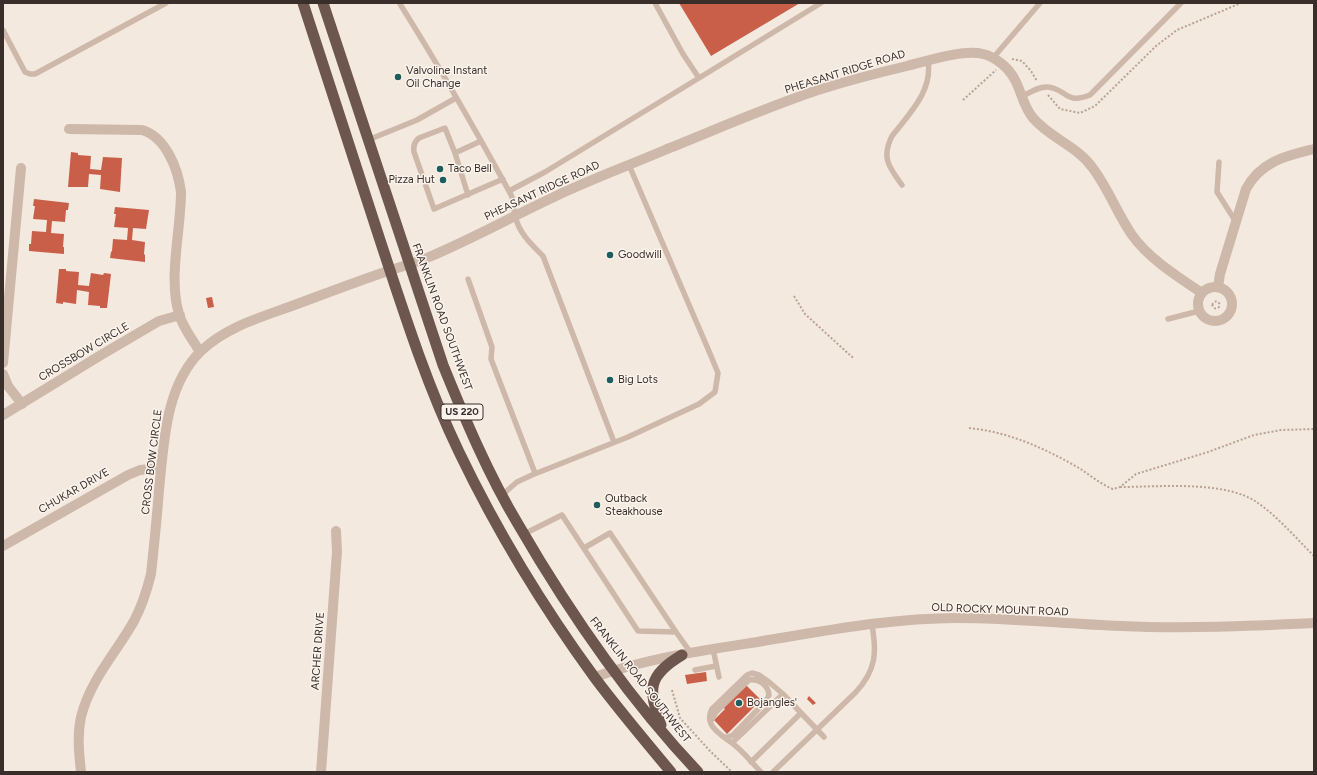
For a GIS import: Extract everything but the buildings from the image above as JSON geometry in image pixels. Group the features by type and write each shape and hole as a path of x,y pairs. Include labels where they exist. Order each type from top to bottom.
{"highway":[{"name":"US 220","path":"302,3 427,379 459,451 486,506 534,589 595,678 671,772"},
{"name":"FRANKLIN ROAD SOUTHWEST","path":"324,4 443,365 463,414 502,494 524,534 580,624 664,733 698,772"},
{"path":"664,733 654,706 652,688 661,670 672,661 686,654"}],"street":[{"name":"PHEASANT RIDGE ROAD","path":"390,270 426,259 515,217 557,195 746,117 818,91 928,61 963,53 978,53 993,58 1010,72 1016,80 1021,97 1033,119 1076,151 1093,168 1130,233 1147,253 1202,293"},
{"path":"68,128 142,130 150,132 156,137 166,152 175,168 181,192 175,279 176,297 184,325 200,352"},
{"path":"1217,291 1220,274 1246,189 1251,180 1258,171 1267,165 1280,159 1314,149"},
{"path":"3,363 6,289 21,168"},
{"name":"CROSS BOW CIRCLE","path":"81,772 78,738 81,718 87,698 96,679 134,622 146,593 151,574 161,468 170,407 181,378 200,352 229,330 253,319 390,270"},
{"path":"1206,289 1217,291 1227,292 1231,297 1232,308 1227,317 1216,322 1206,319 1198,301 1206,289"},
{"name":"CROSSBOW CIRCLE","path":"3,415 159,321 180,315"},
{"path":"3,374 8,386 22,404"},
{"name":"CHUKAR DRIVE","path":"3,546 128,475 140,470 161,468"},
{"name":"ARCHER DRIVE","path":"321,772 337,552 336,531"},
{"name":"OLD ROCKY MOUNT ROAD","path":"595,678 614,670 713,649 872,624 918,620 957,618 1189,628 1314,623"}],"lane":[{"path":"3,30 25,72 35,74 166,3"},
{"path":"400,3 503,179 513,198 515,217 528,241 543,256 614,442"},
{"path":"655,3 683,54 699,78"},
{"path":"509,191 545,172 820,3"},
{"path":"993,58 1040,3"},
{"path":"1021,97 1040,88 1047,87 1056,88 1071,98 1081,99 1090,95 1181,3"},
{"path":"902,185 890,169 887,160 888,145 892,136 925,90 929,74 928,61"},
{"path":"368,140 417,120 456,98"},
{"path":"468,195 445,128 418,138 413,146 434,209 468,195 503,179"},
{"path":"455,154 481,141"},
{"path":"1219,162 1217,192 1236,222"},
{"path":"502,494 518,482 535,473 614,442 699,404 715,392 718,373 629,165"},
{"path":"468,279 492,347 491,359 535,473"},
{"path":"1168,319 1202,310"},
{"path":"524,534 562,515 638,631 676,632"},
{"path":"584,548 610,533 676,632 686,654"},
{"path":"773,772 856,692 869,676 874,652 872,624"},
{"path":"713,649 718,677"},
{"path":"695,670 716,666"},
{"path":"761,772 712,725 710,716 712,709 749,674 754,673 760,675 783,694 824,737"},
{"path":"712,725 712,718 716,712 748,680 757,680 766,686 769,695 766,701 733,735 724,737"},
{"path":"732,743 783,694"},
{"path":"751,762 801,713"}],"path":[{"path":"963,100 997,69"},
{"path":"1214,308 1213,302 1216,301 1217,291"},
{"path":"794,296 801,310 810,320 852,357 854,355"},
{"path":"1202,310 1218,307 1220,302 1216,301"},
{"path":"969,428 989,430 1034,444 1079,468 1113,489 1120,487 1200,487 1222,489 1243,494 1258,503 1277,519 1314,556"},
{"path":"1120,487 1136,474 1208,452 1254,435 1281,430 1314,429"},
{"path":"672,690 680,718 732,772"}],"place":[{"name":"Valvoline Instant Oil Change","path":"398,77"},
{"name":"Taco Bell","path":"440,169"},
{"name":"Pizza Hut","path":"443,180"},
{"name":"Goodwill","path":"610,255"},
{"name":"Big Lots","path":"610,380"},
{"name":"Outback Steakhouse","path":"597,505"},
{"name":"Bojangles'","path":"739,703"}]}
